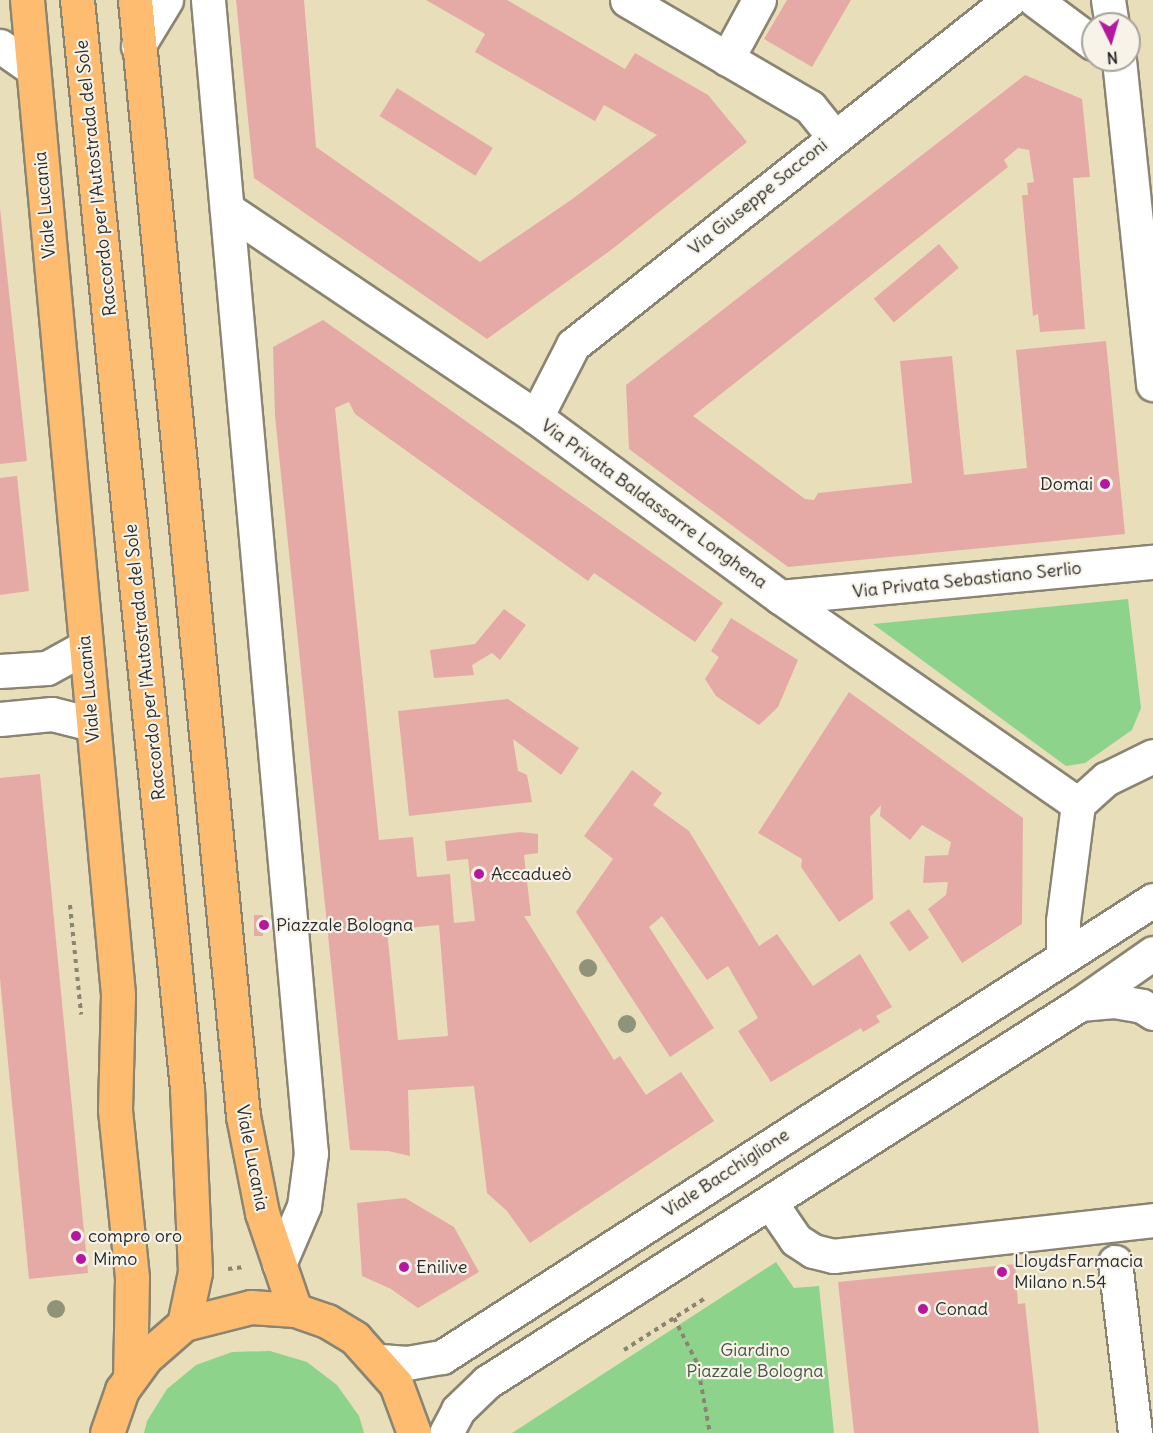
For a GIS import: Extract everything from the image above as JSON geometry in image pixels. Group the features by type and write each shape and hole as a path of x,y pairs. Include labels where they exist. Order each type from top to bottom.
{"main road":[{"name":"Viale Lucania","path":"27,0 118,995 115,1110 132,1278 130,1378"},
{"name":"Raccordo per l'Autostrada del Sole","path":"77,0 187,1088 195,1272 184,1324"},
{"name":"Viale Lucania","path":"135,0 243,1116 262,1213 295,1310"},
{"path":"105,1431 130,1378 145,1358 184,1324 251,1307 295,1310 327,1321 355,1338 380,1361 396,1384 414,1433"}],"street":[{"path":"138,46 166,0"},
{"path":"208,0 311,1153 304,1206 279,1264"},
{"path":"627,0 672,11 727,59 810,107 834,136"},
{"path":"727,59 759,0"},
{"name":"Via Giuseppe Sacconi","path":"536,417 573,345 834,136 1009,0"},
{"path":"1035,0 1081,34"},
{"path":"0,46 33,69"},
{"path":"1118,72 1153,384"},
{"name":"Via Privata Baldassarre Longhena","path":"227,209 536,417 780,597 1078,804"},
{"name":"Via Privata Sebastiano Serlio","path":"780,597 1153,562"},
{"path":"0,671 47,668 85,647"},
{"path":"0,719 52,714 92,724"},
{"path":"1063,955 1063,921 1078,804 1106,779 1153,756"},
{"name":"Viale Bacchiglione","path":"380,1361 406,1363 442,1357 1063,955 1153,900"},
{"path":"446,1433 458,1410 487,1382 1080,1004 1153,953"},
{"path":"1080,1004 1114,1001 1143,1006 1153,1013"},
{"path":"770,1202 796,1240 813,1251 833,1256 1149,1221"},
{"path":"1115,1263 1135,1433"}],"path":[{"path":"70,905 81,1018"},
{"path":"220,1269 245,1267"},
{"path":"624,1350 706,1297"},
{"path":"674,1318 697,1363 711,1433"}],"green space":[{"path":"1128,599 1141,708 1132,730 1085,763 1066,766 873,624"},
{"name":"Giardino Piazzale Bologna","path":"776,1262 794,1288 819,1286 834,1433 512,1433"},
{"path":"270,1351 307,1362 337,1385 359,1416 364,1433 144,1433 147,1421 167,1389 196,1365 232,1352"}],"building":[{"path":"236,0 304,0 316,147 480,262 571,200 657,135 604,105 595,121 475,52 485,34 426,0 507,0 625,69 635,53 708,95 747,142 611,250 487,339 254,178"},
{"path":"787,0 851,0 812,67 764,39"},
{"path":"1025,75 1082,99 1090,177 1073,178 1085,329 1040,332 1038,314 1033,316 1022,195 1028,195 1027,183 1034,182 1029,150 1018,148 1004,160 1008,167 693,416 805,499 814,500 818,493 912,483 900,361 952,356 964,475 1027,468 1016,350 1106,341 1125,534 788,567 629,449 626,385"},
{"path":"397,88 493,148 475,176 380,116"},
{"path":"0,208 27,461 0,464"},
{"path":"939,244 959,268 894,322 874,299"},
{"path":"323,320 723,603 695,642 594,573 588,581 355,414 349,402 335,408 379,840 413,837 417,877 450,874 454,923 475,921 468,859 447,861 445,841 520,832 538,834 538,853 524,855 531,916 524,916 614,1060 620,1056 646,1095 681,1072 714,1121 530,1243 507,1211 487,1193 474,1086 408,1090 410,1156 388,1151 350,1150 275,416 273,347","holes":["439,925 448,1036 398,1040 387,930"]},
{"path":"17,476 29,591 0,595 0,478"},
{"path":"504,609 526,625 500,660 492,653 472,665 474,675 434,678 430,650 475,644"},
{"path":"731,618 798,660 778,707 759,725 716,696 705,679 719,657 711,651"},
{"path":"849,692 1023,818 1022,924 962,963 928,909 946,895 948,882 923,883 925,856 948,855 951,842 922,825 910,840 880,816 881,805 870,817 873,899 839,922 801,867 802,859 758,833"},
{"path":"508,699 579,748 561,775 513,739 518,771 527,775 532,802 409,816 398,711"},
{"path":"632,770 662,793 653,805 689,831 759,946 777,934 813,986 860,954 892,1007 876,1016 880,1022 863,1032 861,1028 771,1082 738,1031 758,1018 728,966 707,980 662,916 649,927 714,1028 670,1057 576,912 613,859 584,836"},
{"path":"40,774 88,1273 29,1279 0,979 0,778"},
{"path":"909,909 929,938 909,951 889,923"},
{"path":"254,915 263,915 263,936 254,936"},
{"path":"405,1198 454,1227 479,1272 418,1308 391,1289 362,1276 357,1203"},
{"path":"1015,1264 1018,1304 1025,1303 1039,1433 854,1433 838,1282"}],"place":[{"name":"Domai","path":"1105,484"},
{"name":"Accadueò","path":"479,874"},
{"name":"Piazzale Bologna","path":"264,925"},
{"name":"compro oro","path":"76,1236"},
{"name":"Mimo","path":"81,1259"},
{"name":"Enilive","path":"404,1267"},
{"name":"LloydsFarmacia Milano n.54","path":"1002,1272"},
{"name":"Conad","path":"923,1309"}]}
